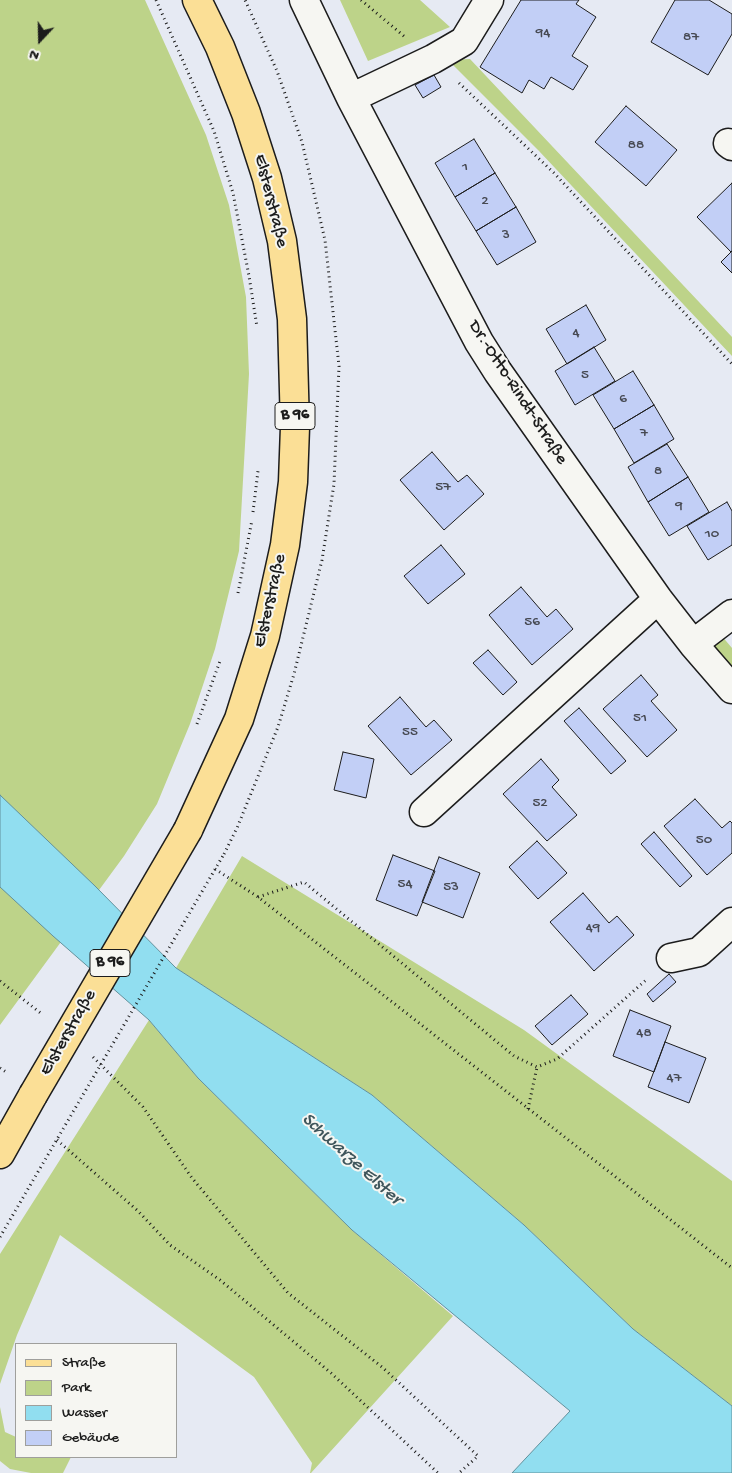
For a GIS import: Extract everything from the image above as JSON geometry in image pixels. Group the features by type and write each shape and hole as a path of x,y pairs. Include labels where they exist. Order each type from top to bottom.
{"main road":[{"name":"Elsterstraße","path":"0,1154 188,830 239,719 265,636 284,545 293,482 295,426 292,320 282,241 267,178 246,113 220,46 198,0"}],"street":[{"name":"Dr.-Otto-Rindt-Straße","path":"304,0 351,98 479,342 658,599 693,644 732,688"},
{"path":"351,98 433,59 464,41 489,0"},
{"path":"424,812 658,599"},
{"path":"693,644 732,614"},
{"path":"671,958 699,952 732,922"}],"path":[{"path":"156,0 217,140 233,193 257,330"},
{"path":"361,0 433,59 554,173 732,364"},
{"path":"236,601 252,521 258,470"},
{"path":"196,728 221,656"},
{"path":"0,1237 224,854"},
{"path":"215,869 258,897 732,1268"},
{"path":"258,897 304,882 514,1056 537,1068"},
{"path":"537,1068 557,1059 671,958"},
{"path":"0,981 46,1018"},
{"path":"91,1055 144,1106 192,1178 288,1293 382,1367 478,1456 459,1473"},
{"path":"0,1068 6,1072"},
{"path":"528,1109 537,1068"},
{"path":"57,1140 138,1211 170,1245 220,1280 332,1373 438,1473"}],"green space":[{"path":"0,0 145,0 206,135 229,205 246,297 249,374 239,551 215,649 190,724 157,804 124,856 0,1025"},
{"path":"340,0 420,0 450,27 368,61"},
{"path":"470,59 732,337 732,356 539,151 448,60"},
{"path":"715,628 732,648 732,689 693,644"},
{"path":"242,856 524,1030 732,1181 732,1406 633,1329 524,1225 372,1095 176,968"},
{"path":"149,1020 198,1078 352,1230 453,1316 311,1473 312,1463 254,1377 60,1235 17,1335 0,1384 0,1254"},
{"path":"0,1407 5,1432 15,1437 15,1458 70,1458 63,1473 31,1473 10,1469 0,1461"}],"water":[{"name":"Schwarze Elster","path":"0,795 95,886 176,968 372,1095 524,1225 633,1329 732,1406 732,1473 512,1473 570,1411 352,1230 198,1078 149,1020 0,887"}],"building":[{"path":"521,0 579,0 576,4 596,17 572,56 588,66 573,90 551,77 544,89 529,80 522,93 480,67"},
{"path":"675,0 709,0 732,14 732,34 708,75 651,42"},
{"path":"434,75 441,87 423,98 415,85"},
{"path":"626,106 677,150 646,186 595,142"},
{"path":"474,139 495,173 455,197 435,163"},
{"path":"495,173 516,207 476,231 455,197"},
{"path":"732,183 732,251 731,252 697,217"},
{"path":"516,207 536,242 497,265 476,231"},
{"path":"732,251 732,273 721,262"},
{"path":"586,305 606,340 567,364 546,329"},
{"path":"594,347 615,381 575,405 555,371"},
{"path":"633,371 654,405 614,429 593,395"},
{"path":"654,405 674,439 634,463 614,429"},
{"path":"667,444 688,477 648,502 628,467"},
{"path":"432,452 458,482 467,475 484,494 444,530 400,480"},
{"path":"688,477 709,512 669,536 648,502"},
{"path":"727,502 732,511 732,545 708,560 687,526"},
{"path":"441,545 465,574 428,604 404,576"},
{"path":"521,587 547,617 556,609 573,629 532,665 489,615"},
{"path":"488,650 517,682 503,695 473,663"},
{"path":"641,675 658,695 651,701 677,730 647,757 603,709"},
{"path":"400,697 426,727 434,720 452,740 411,775 368,726"},
{"path":"579,708 626,761 611,774 564,721"},
{"path":"343,752 374,759 366,798 334,790"},
{"path":"541,759 559,780 552,787 577,815 547,841 503,794"},
{"path":"695,799 722,828 730,821 732,823 732,853 707,875 664,826"},
{"path":"654,832 692,876 680,887 641,844"},
{"path":"537,841 567,873 538,899 509,867"},
{"path":"393,855 435,871 417,916 376,900"},
{"path":"439,857 480,873 463,918 422,902"},
{"path":"583,893 609,923 617,916 634,935 594,971 550,922"},
{"path":"669,974 676,982 653,1002 647,994"},
{"path":"571,995 588,1014 552,1045 535,1026"},
{"path":"630,1010 671,1026 654,1072 613,1056"},
{"path":"665,1042 706,1058 689,1103 648,1087"}]}
